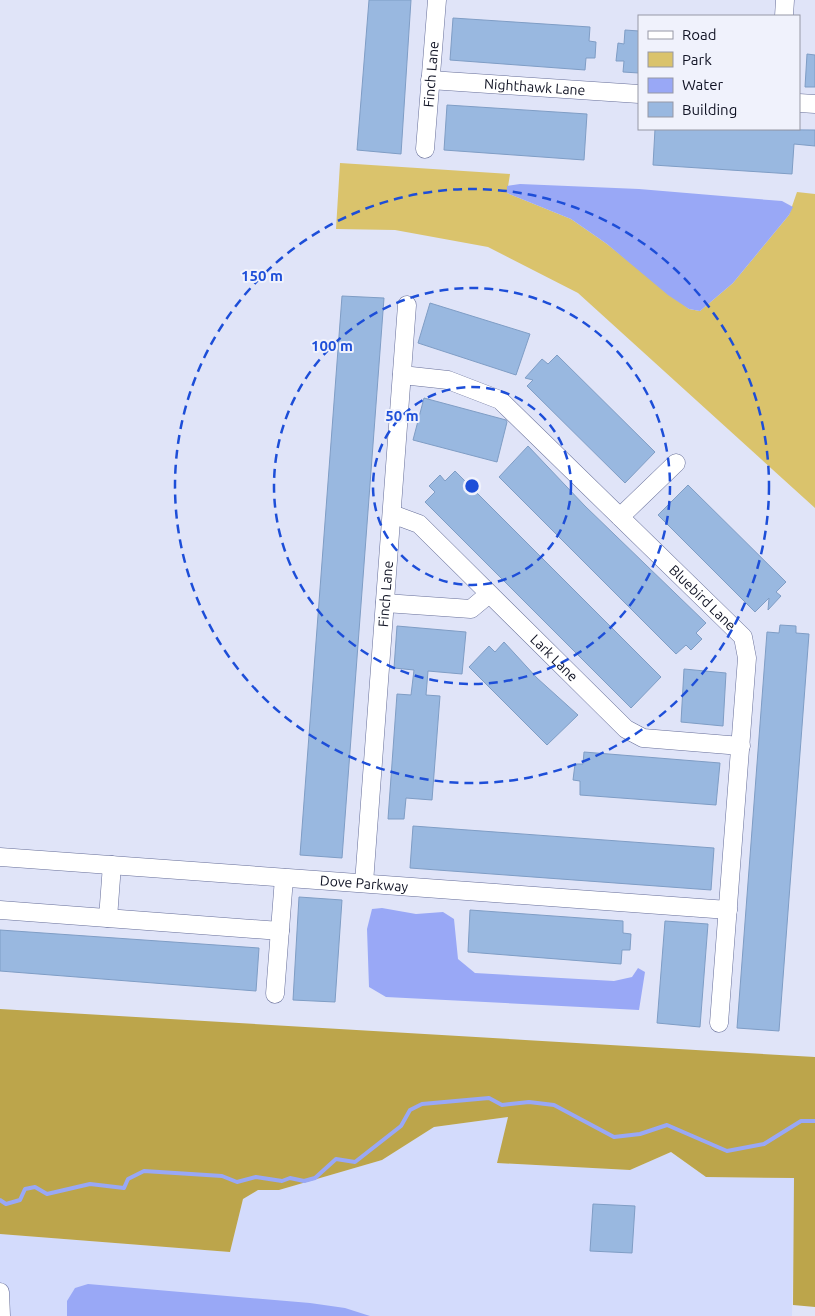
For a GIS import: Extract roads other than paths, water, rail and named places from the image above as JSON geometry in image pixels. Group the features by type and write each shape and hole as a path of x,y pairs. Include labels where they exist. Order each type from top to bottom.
{"street":[{"name":"Finch Lane","path":"424,150 437,0"},
{"path":"784,15 785,0"},
{"name":"Nighthawk Lane","path":"430,80 638,94"},
{"path":"800,103 815,104"},
{"name":"Finch Lane","path":"364,884 407,305"},
{"name":"Bluebird Lane","path":"402,375 448,380 500,400 743,637 748,658 719,1024"},
{"path":"620,517 676,463"},
{"name":"Lark Lane","path":"392,514 419,524 626,729 643,738 740,746"},
{"path":"385,603 471,609 489,594"},
{"name":"Dove Parkway","path":"0,857 728,910"},
{"path":"108,918 112,865"},
{"path":"274,994 284,878"},
{"path":"0,910 280,931"},
{"path":"0,1292 1,1316"}],"water":[{"path":"520,184 639,189 782,201 793,207 789,215 733,283 700,311 689,309 668,295 607,244 571,219 507,193 507,186"},
{"path":"382,908 416,914 443,912 454,919 458,959 475,973 614,981 632,977 638,968 645,972 639,1010 386,997 369,987 367,929 372,909"},
{"path":"88,1284 310,1303 345,1308 370,1316 67,1316 67,1301 75,1288"}],"waterway":[{"path":"0,1200 6,1204 20,1200 25,1189 35,1187 47,1194 90,1184 124,1188 128,1179 144,1171 222,1176 237,1182 256,1177 282,1181 290,1178 304,1181 315,1178 336,1159 355,1162 401,1126 410,1110 422,1104 489,1098 502,1105 529,1102 554,1105 614,1137 640,1134 667,1125 727,1151 764,1144 801,1121 815,1121"}]}
